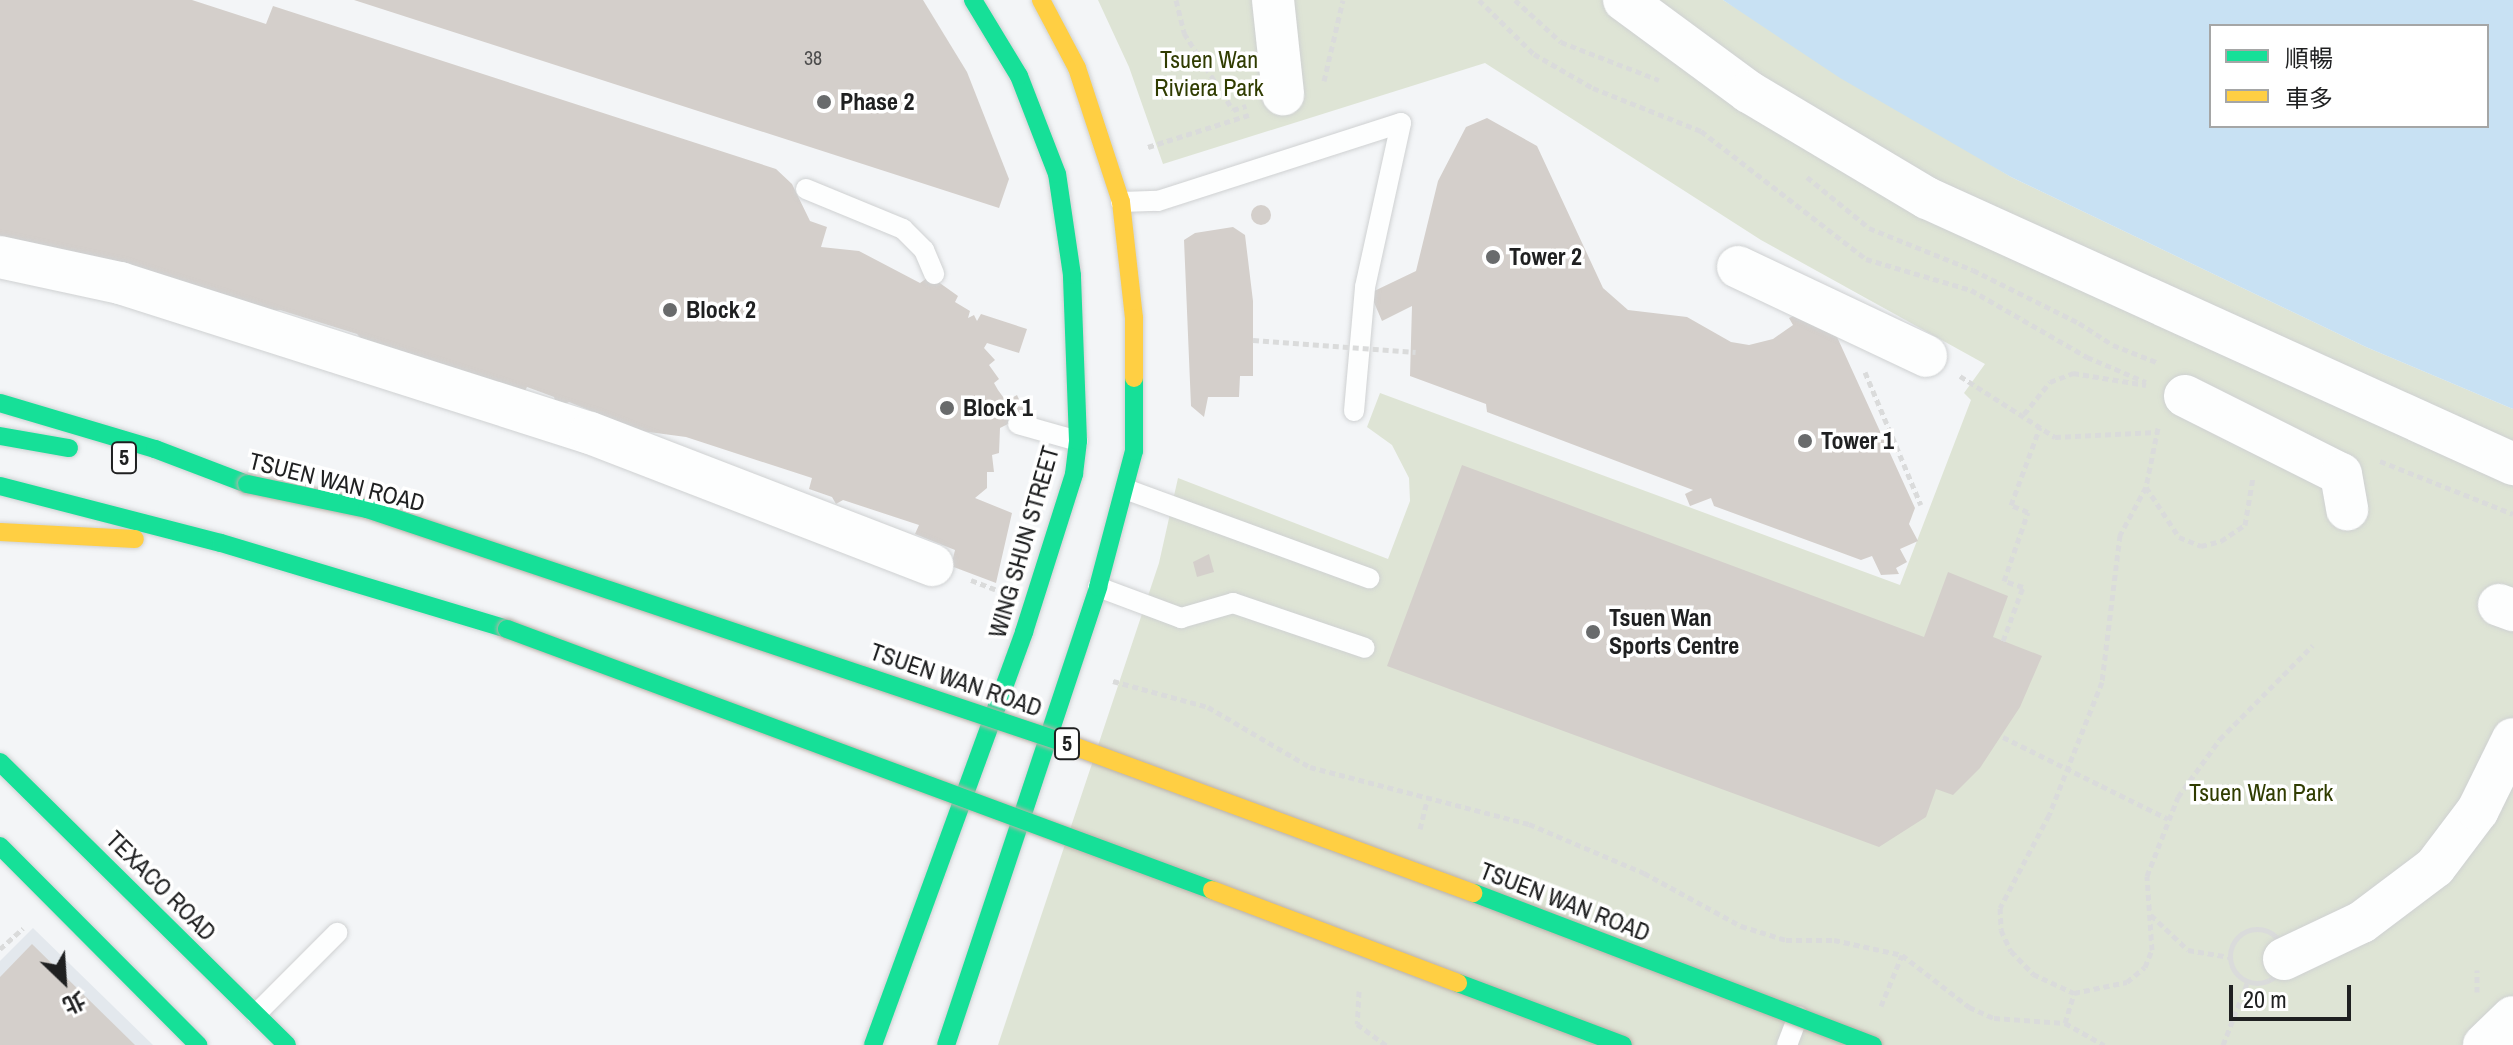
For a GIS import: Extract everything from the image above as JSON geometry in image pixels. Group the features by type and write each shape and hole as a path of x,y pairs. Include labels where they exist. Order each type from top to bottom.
{"main road":[{"name":"WING SHUN STREET","path":"873,1045 1024,632 1074,474 1078,441 1072,275 1057,174 1019,76 973,0"},
{"path":"946,1045 1128,490 1136,380 1121,202 1077,68 1041,0"},
{"path":"0,403 155,449 247,484"},
{"name":"TSUEN WAN ROAD","path":"0,436 367,509 853,669 1263,812 1873,1045"},
{"path":"0,486 221,543 507,629 814,739 1623,1045"},
{"path":"0,532 221,543"},
{"name":"TEXACO ROAD","path":"0,762 287,1045"},
{"path":"0,846 198,1045"}],"street":[{"path":"1273,0 1274,102"},
{"path":"1624,0 1749,92 1927,198 2513,464"},
{"path":"0,257 120,283 590,433 932,565"},
{"path":"1738,267 1926,356"},
{"path":"2177,394 2234,419 2341,474 2347,509"},
{"path":"2284,959 2362,922 2435,867 2478,810 2513,739"},
{"path":"2484,1045 2513,1017"}],"lane":[{"path":"1121,202 1158,201 1401,123 1365,287 1354,411"},
{"path":"806,189 903,229 924,250 934,274"},
{"path":"1018,424 1078,441"},
{"path":"1128,490 1369,578"},
{"path":"1098,587 1181,618 1233,603 1365,648"},
{"path":"256,1014 337,933"},
{"path":"1787,1045 1798,1016"}],"path":[{"path":"1176,0 1184,33 1233,110"},
{"path":"1479,0 1534,54 1593,88 1701,131 1866,259 1971,290 2087,357 2177,394"},
{"path":"1144,148 1274,102"},
{"path":"1851,321 1866,382 1921,505"},
{"path":"1253,340 1416,352"},
{"path":"2024,414 2050,382 2073,373 2177,394"},
{"path":"1971,382 2055,437 2157,432"},
{"path":"2177,394 2157,432 2146,487 2120,535 2102,682 2068,768 2000,908 2001,930 2011,951 2033,974 2074,993 2127,982 2145,967 2152,950 2147,876 2178,797 2220,739 2313,645"},
{"path":"2146,487 2179,537 2201,546 2221,541 2245,525 2255,484 2234,419"},
{"path":"2003,641 2023,587 2004,581 2028,512 2011,505 2040,427"},
{"path":"1113,681 1208,707 1310,767 1529,824 1644,873 1741,926 1786,940 1834,940 1902,955 1969,1007 1994,1018 2065,1023 2104,1045"},
{"path":"2003,737 2168,819"},
{"path":"2151,914 2188,950 2229,957"},
{"path":"0,949 26,924"},
{"path":"2223,1045 2248,981"},
{"path":"2065,1023 2074,993"}],"shaded area":[{"path":"33,928 153,1045 0,1045 0,961"}],"green space":[{"name":"Tsuen Wan Park","path":"1098,0 1723,0 2011,177 2366,347 2513,409 2513,1045 998,1045 1159,563 1178,478 1388,559 1410,501 1409,478 1392,445 1367,427 1380,393 1900,585 1971,400 1964,393 1985,364 1761,240 1485,63 1163,164 1129,67"}],"water":[{"path":"1723,0 2513,0 2513,409 2366,347 2011,177 1840,78"}],"building":[{"path":"0,0 192,0 266,24 273,6 776,169 792,184 810,221 827,227 821,247 859,251 920,283 930,276 958,296 955,302 970,311 968,318 974,315 977,321 981,314 1027,329 1019,353 987,343 984,348 995,360 989,365 999,379 994,383 998,390 1006,401 1017,395 1026,415 1000,428 999,453 992,455 994,472 987,472 987,488 975,498 1012,513 996,583 951,566 955,550 915,534 919,525 843,500 836,504 832,497 809,489 812,478 686,437 641,431 569,402 557,408 554,397 527,387 523,395 369,347 357,334 280,310 263,312 0,236"},
{"name":"Phase 2","path":"354,0 923,0 967,72 1009,179 999,208"},
{"path":"1487,118 1537,146 1603,288 1628,310 1687,317 1731,342 1749,345 1773,339 1793,325 1789,318 1802,312 1832,326 1915,508 1909,524 1918,541 1900,549 1907,562 1896,568 1899,574 1881,575 1872,556 1861,560 1714,506 1711,498 1690,506 1685,494 1693,490 1487,412 1486,404 1410,376 1412,306 1382,321 1370,293 1416,271 1438,181 1466,127"},
{"path":"1257,205 1265,205 1271,215 1265,225 1257,225 1251,219 1251,211"},
{"path":"1233,227 1245,235 1253,301 1253,376 1240,376 1239,397 1208,397 1204,417 1191,406 1184,240 1195,233"},
{"name":"Tsuen Wan Sports Centre","path":"1462,465 1924,637 1948,572 2008,596 1993,637 2042,656 2020,707 1980,768 1953,795 1936,789 1926,817 1879,847 1387,666"},
{"path":"1209,554 1214,572 1197,577 1193,562"},
{"path":"32,944 135,1045 0,1045 0,977"}],"traffic: fast":[{"path":"873,1045 1024,632 1074,474 1078,441 1072,275 1057,174 1019,76 973,0"},
{"path":"946,1045 1098,587 1134,451 1134,378"},
{"path":"0,403 155,449 247,484"},
{"path":"0,436 69,448"},
{"path":"247,484 367,509 1068,744"},
{"path":"0,486 221,543 507,629"},
{"path":"507,629 1212,890"},
{"path":"0,762 287,1045"},
{"path":"0,846 198,1045"},
{"path":"1474,893 1873,1045"},
{"path":"1458,983 1623,1045"}],"traffic: slow":[{"path":"1041,0 1077,68 1121,202 1134,318 1134,378"},
{"path":"0,532 135,539"},
{"path":"1068,744 1474,893"},
{"path":"1212,890 1458,983"}],"place":[{"name":"Phase 2","path":"824,102"},
{"name":"Tower 2","path":"1493,257"},
{"name":"Block 2","path":"670,310"},
{"name":"Block 1","path":"947,408"},
{"name":"Tower 1","path":"1805,441"},
{"name":"Tsuen Wan Sports Centre","path":"1593,632"}],"park label":[{"name":"Tsuen Wan Riviera Park","path":"1209,74"}]}
